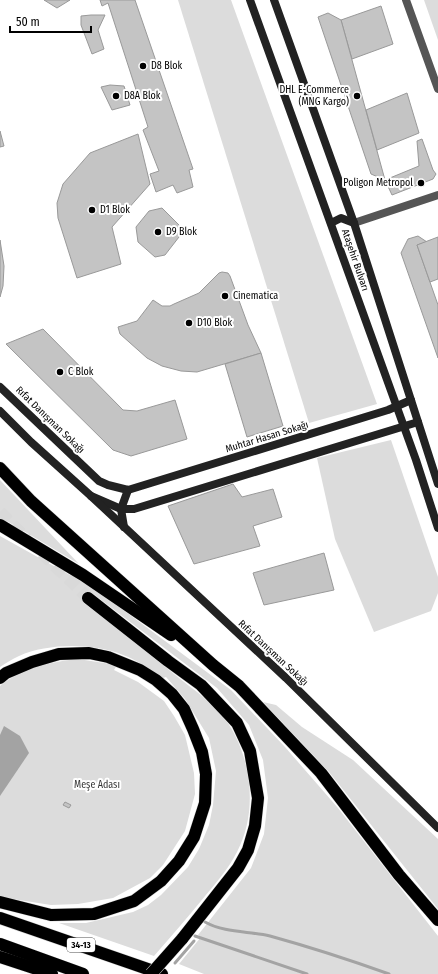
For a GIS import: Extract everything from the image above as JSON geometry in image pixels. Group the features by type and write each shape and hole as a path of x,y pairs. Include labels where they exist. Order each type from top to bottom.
{"highway":[{"path":"0,468 31,501 213,665 239,686 321,773 399,875 438,920"},
{"path":"0,526 83,575 213,665"},
{"path":"88,598 201,685 237,723 250,751 258,798 255,826 248,850 238,868 182,939 151,974"},
{"path":"0,678 6,673 32,662 59,654 89,653 108,657 140,670 156,680 172,694 184,709 202,752 206,774 205,803 194,838 179,861 161,881 134,901 94,914 51,915 0,902"},
{"name":"34-13","path":"0,918 162,974"},
{"path":"0,944 83,974"},
{"path":"0,957 52,974"}],"street":[{"name":"Ataşehir Bulvarı","path":"250,0 331,223 438,528"},
{"name":"Ataşehir Bulvarı","path":"274,0 354,223 438,484"},
{"path":"406,0 438,89"},
{"path":"331,223 341,218 354,223 438,195"},
{"name":"Rıfat Danışman Sokağı","path":"0,387 99,481 128,490"},
{"name":"Muhtar Hasan Sokağı","path":"128,490 383,411 411,400"},
{"name":"Rıfat Danışman Sokağı","path":"0,411 31,442 286,678 438,828"},
{"path":"120,509 134,509 418,422"},
{"path":"124,527 120,509 128,490"},
{"name":"Rıfat Danışman Sokağı","path":"91,496 120,509"}],"green space":[{"path":"178,0 231,0 377,404 309,423"},
{"path":"424,0 438,0 438,40"},
{"path":"391,440 438,577 438,593 431,611 374,632 335,539 317,458"},
{"path":"0,480 79,564 0,517"},
{"path":"0,536 95,589 231,690 285,747 338,808 438,936 438,974 204,974 179,964 201,937 198,935 251,868 264,834 268,798 263,760 249,725 217,688 92,593 84,603 203,697 223,716 236,738 242,753 247,770 250,803 244,836 229,865 211,889 154,956 59,923 86,923 133,912 148,905 161,895 188,867 199,849 209,825 213,805 216,771 209,738 185,699 166,677 163,678 128,657 99,648 71,646 57,647 43,649 16,657 0,667"},
{"name":"Meşe Adası","path":"78,659 117,665 114,670 138,682 164,701 174,716 185,735 194,773 195,794 185,831 163,865 150,878 113,898 78,904 51,905 0,897 0,686 27,670 47,664"},
{"path":"263,702 276,705 302,727 353,760 438,839 438,909 329,772"}],"shaded area":[{"path":"4,726 20,736 29,753 0,796 0,735"}],"building":[{"path":"44,0 70,0 57,8"},
{"name":"D8 Blok","path":"100,0 135,0 193,169 189,170 193,187 177,193 173,185 156,192 150,174 159,171 143,130 148,127 108,3 102,6"},
{"path":"381,6 393,44 352,59 341,20"},
{"path":"328,13 341,20 385,180 371,174 318,17"},
{"path":"105,15 98,30 104,49 92,54 81,25 81,16"},
{"name":"D8A Blok","path":"110,85 124,86 130,105 112,110 101,87"},
{"path":"407,93 419,133 377,150 366,110"},
{"path":"0,131 4,146 0,147"},
{"name":"D1 Blok","path":"138,134 150,184 112,227 121,264 77,278 58,218 57,203 63,184 90,153"},
{"path":"422,139 433,170 436,174 433,179 392,195 385,180 419,166 417,141"},
{"name":"D9 Blok","path":"162,208 181,227 179,237 165,255 155,257 138,242 136,227 149,211"},
{"path":"418,236 427,242 417,245 438,305 438,358 401,253 408,239"},
{"path":"438,237 438,279 430,282 417,245"},
{"path":"0,240 4,266 3,286 0,297"},
{"name":"D10 Blok","path":"219,273 228,273 230,276 248,325 261,353 197,372 181,371 162,366 147,358 120,334 118,327 137,321 153,300 162,306 170,306 199,293"},
{"name":"C Blok","path":"43,329 123,410 137,411 175,400 187,439 131,456 113,450 6,344"},
{"path":"261,353 283,426 247,437 225,364"},
{"path":"233,484 242,497 273,489 282,517 253,526 260,546 194,564 168,506"},
{"path":"324,553 334,590 264,605 253,573"},
{"path":"65,802 71,805 69,808 63,805"}],"waterway":[{"path":"205,922 220,928 262,934 285,940 389,974"},
{"path":"195,936 307,974"},
{"path":"175,963 194,941"}],"tunnel":[{"path":"0,512 27,539"},
{"path":"42,553 88,598"}],"place":[{"name":"D8 Blok","path":"143,66"},
{"name":"D8A Blok","path":"116,96"},
{"name":"DHL E-Commerce (MNG Kargo)","path":"357,96"},
{"name":"Poligon Metropol","path":"421,183"},
{"name":"D1 Blok","path":"92,210"},
{"name":"D9 Blok","path":"158,232"},
{"name":"Cinematica","path":"225,296"},
{"name":"D10 Blok","path":"189,323"},
{"name":"C Blok","path":"60,372"}]}
